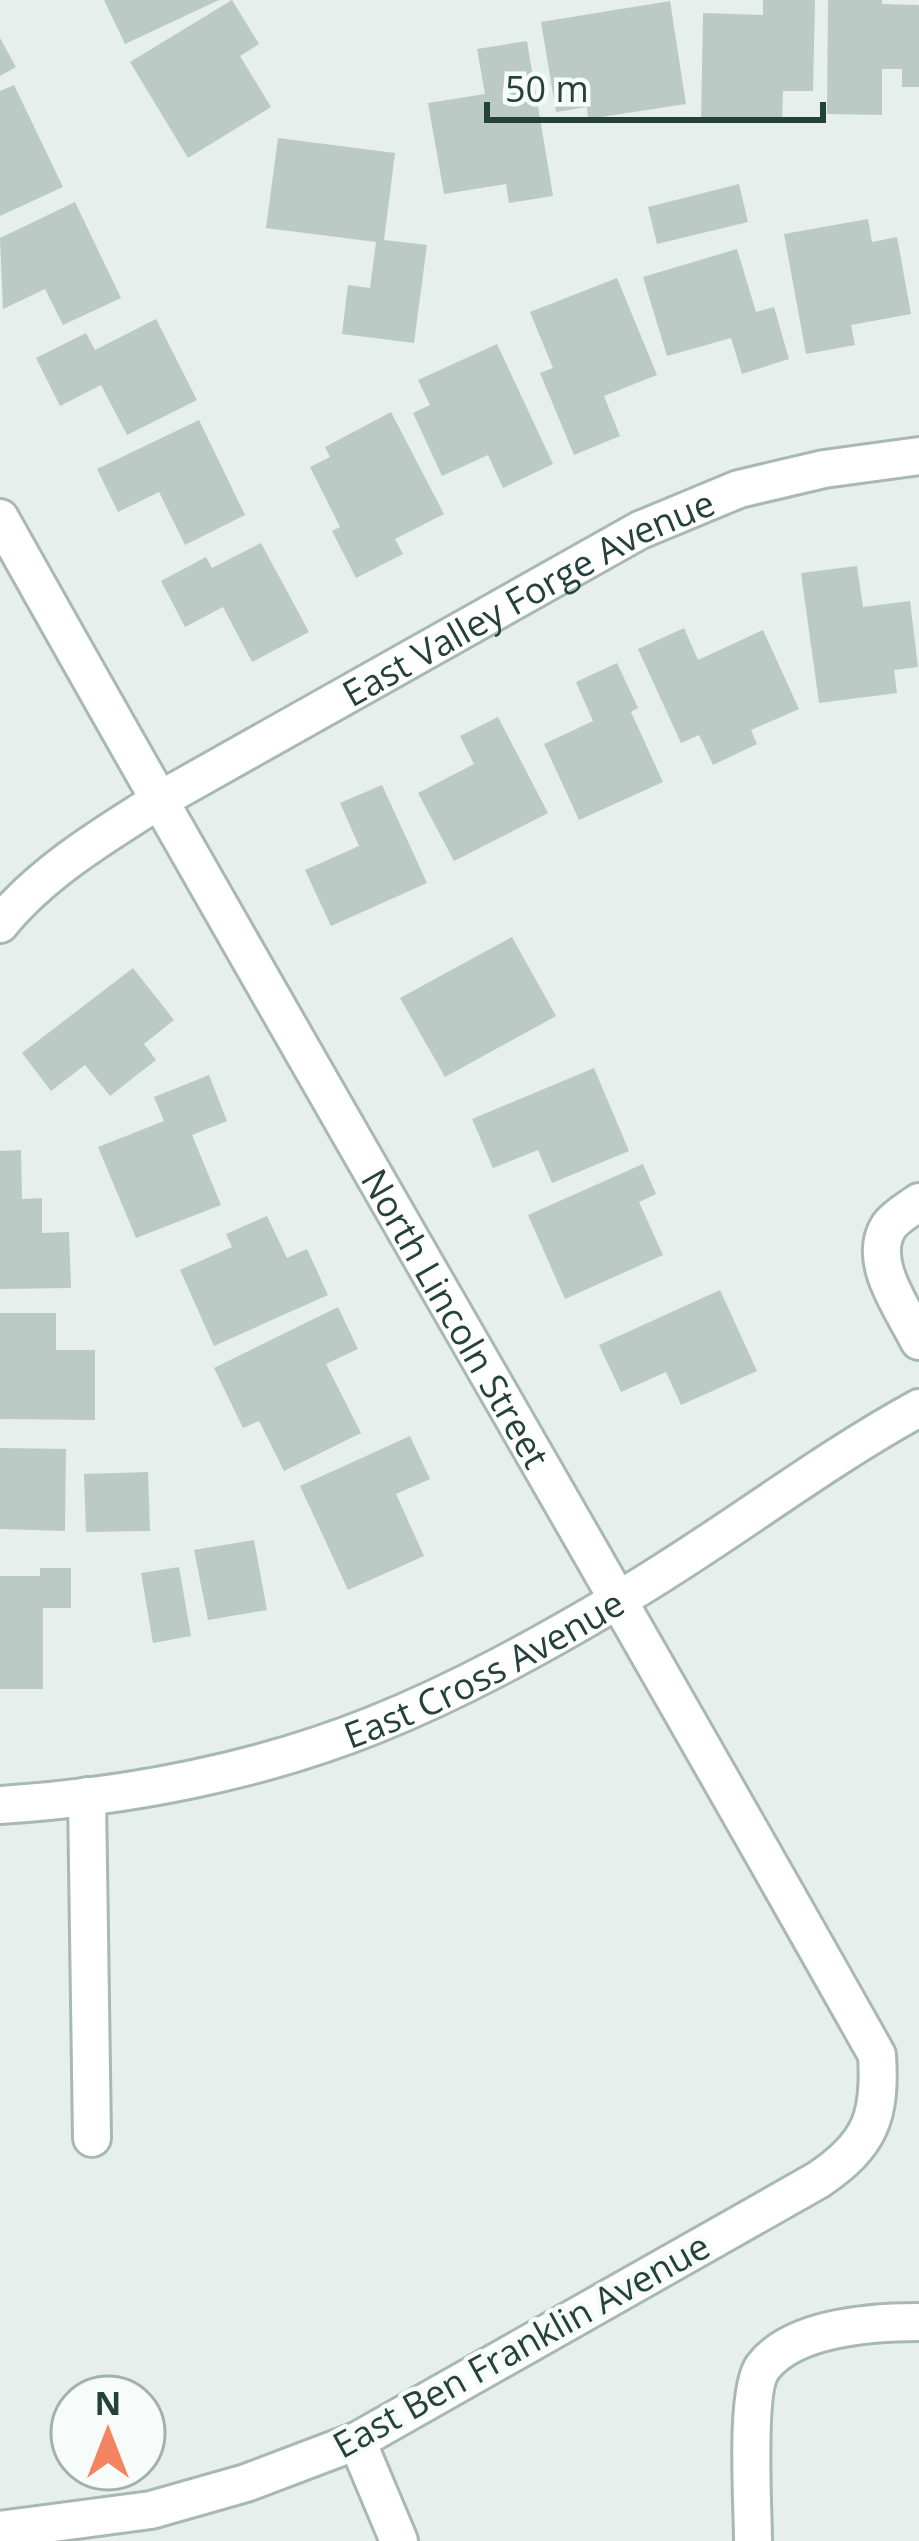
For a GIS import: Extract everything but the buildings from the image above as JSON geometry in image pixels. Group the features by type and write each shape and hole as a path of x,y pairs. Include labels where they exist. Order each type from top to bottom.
{"street":[{"name":"East Valley Forge Avenue","path":"0,924 13,908 103,836 158,801 640,530 739,489 824,469 919,455"},
{"name":"North Lincoln Street","path":"0,518 878,2055 879,2090 871,2127"},
{"path":"919,1202 890,1224 882,1246 885,1271 919,1341"},
{"name":"East Cross Avenue","path":"0,1805 166,1785 373,1725 481,1675 620,1599 919,1408"},
{"path":"87,1796 92,2138"},
{"name":"East Ben Franklin Avenue","path":"0,2530 151,2510 246,2483 357,2441 818,2180 850,2158 871,2127"},
{"path":"753,2541 753,2402 761,2368 788,2347 825,2334 868,2323 919,2322"},
{"path":"357,2441 399,2541"}]}
